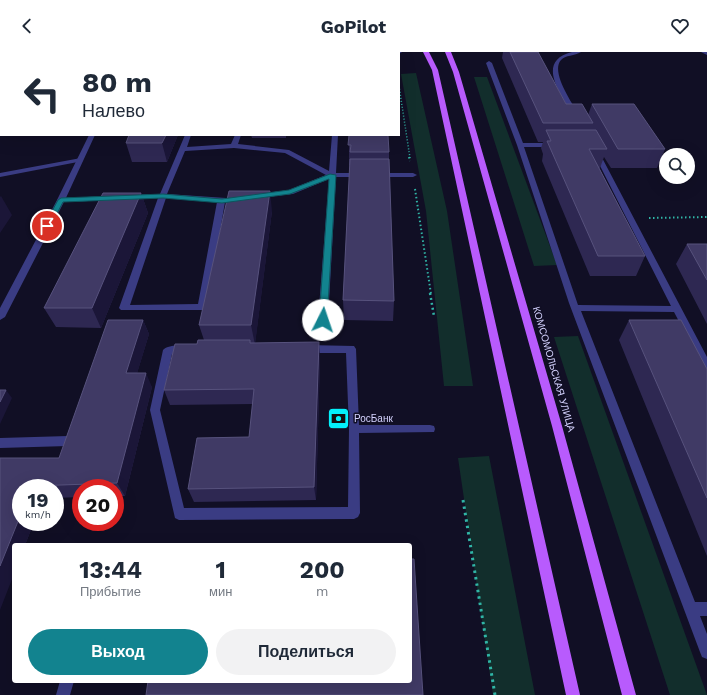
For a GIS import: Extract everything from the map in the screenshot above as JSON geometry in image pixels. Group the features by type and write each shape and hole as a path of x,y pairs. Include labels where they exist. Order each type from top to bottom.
{"main road":[{"path":"426,52 435,70 515,426 573,695"},
{"name":"КОМСОМОЛЬСКАЯ УЛИЦА","path":"448,52 456,72 555,419 629,695"}],"street":[{"path":"578,52 561,58 557,61 555,66 557,80 578,119"},
{"path":"489,63 520,145 575,308 707,652"},
{"path":"0,317 61,200 92,136"},
{"path":"188,136 163,196 124,308 202,307 222,201"},
{"path":"234,146 238,136"},
{"path":"323,320 334,136"},
{"path":"520,145 563,145"},
{"path":"593,145 707,366"},
{"path":"182,148 234,146 287,151 332,175"},
{"path":"0,175 80,160"},
{"path":"252,197 290,192 332,175 412,175"},
{"path":"61,200 163,196 222,201 237,199"},
{"path":"575,308 678,309"},
{"path":"200,350 168,350 155,410 179,514 354,513 354,429 351,349 295,349"},
{"path":"354,429 430,430"},
{"path":"0,443 68,441"},
{"path":"690,609 707,609"},
{"path":"63,695 66,683"}],"path":[{"path":"400,93 434,316"},
{"path":"630,218 707,217"},
{"path":"462,500 495,695"}],"green space":[{"path":"416,73 447,211 473,386 444,386 426,211 401,74"},
{"path":"474,77 487,77 557,265 534,266"},
{"path":"578,336 707,695 670,695 554,337"},
{"path":"489,456 535,695 493,695 458,458"}],"building":[{"path":"510,52 538,52 566,104 582,104 593,123 543,123"},
{"path":"592,104 634,104 664,148 618,149"},
{"path":"546,130 596,130 607,149 589,149 645,256 598,256 547,141 551,141"},
{"path":"129,136 166,136 162,143 126,143"},
{"path":"349,136 388,136 389,152 350,152 351,145 348,145"},
{"path":"350,159 389,159 394,301 343,300"},
{"path":"229,191 270,191 251,325 199,325"},
{"path":"103,193 141,193 92,308 44,308"},
{"path":"687,244 707,244 707,280"},
{"path":"108,320 143,320 126,373 146,373 118,479 72,479 72,485 64,485 64,479 12,479 12,531 14,531 0,566 0,458 59,458"},
{"path":"629,320 681,320 707,369 707,498"},
{"path":"198,340 250,340 250,343 319,342 314,487 188,489 197,438 249,437 254,389 164,390 175,344 197,344"},
{"path":"0,390 6,390 0,402"},
{"path":"412,559 414,559 423,695 146,695 148,683 412,683"}],"place":[{"name":"РосБанк","path":"339,418"}],"route":[{"path":"47,226 61,200 163,196 222,201 290,192 312,185 332,175 323,320"}]}
